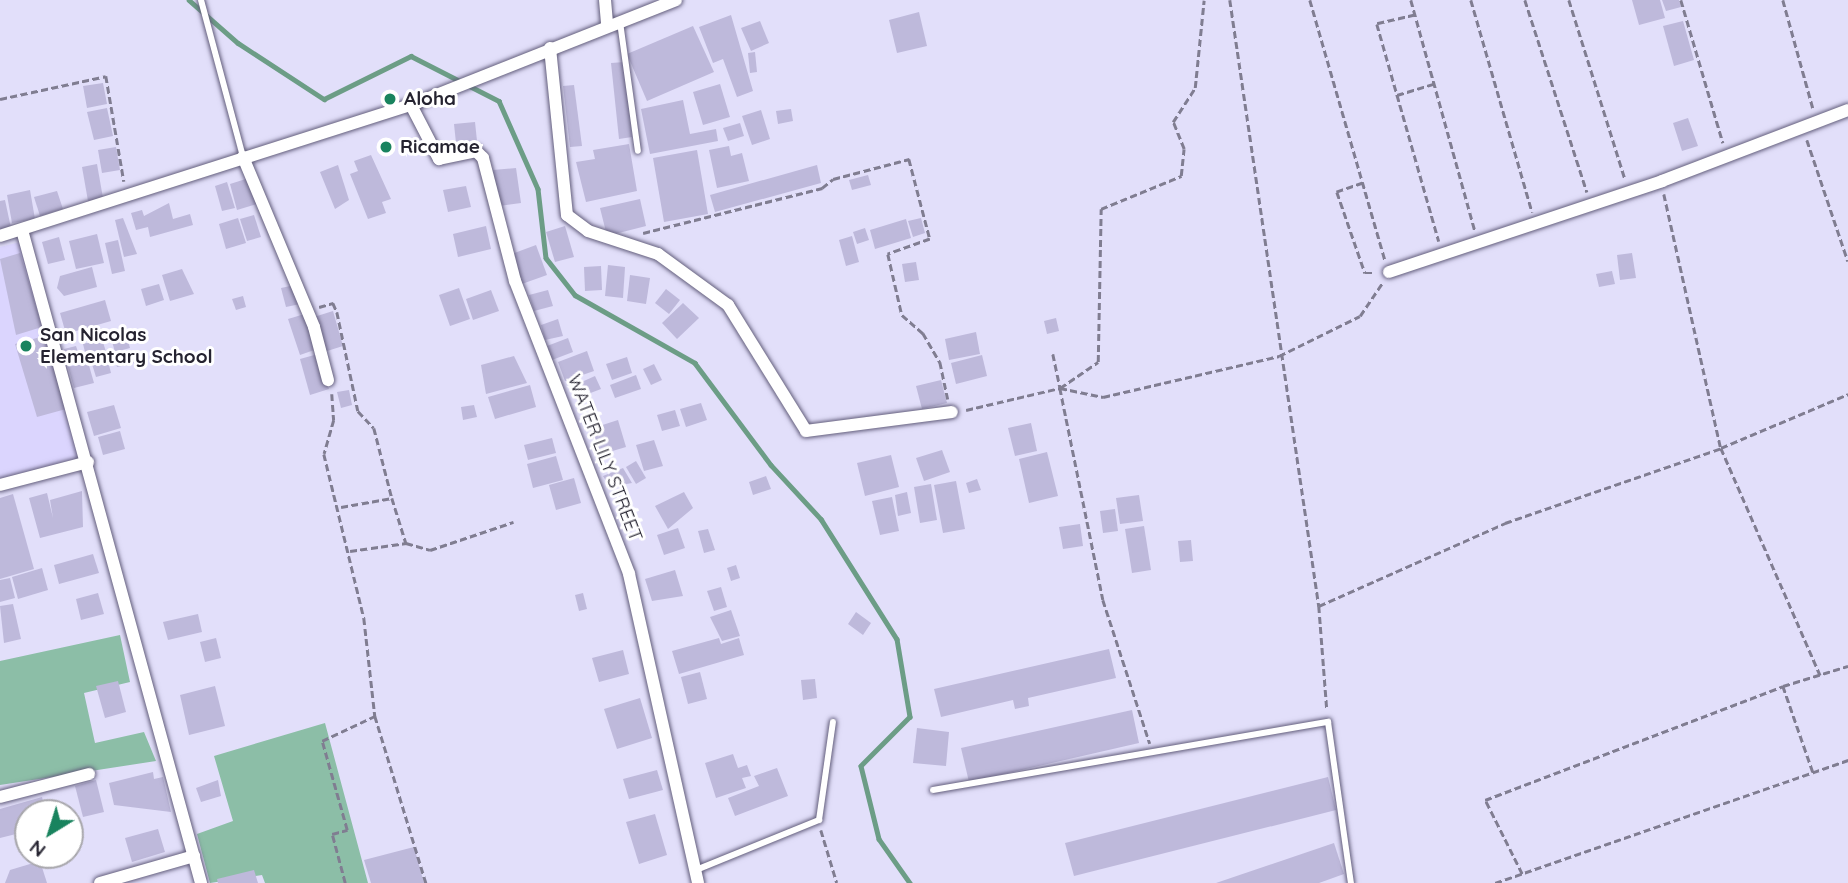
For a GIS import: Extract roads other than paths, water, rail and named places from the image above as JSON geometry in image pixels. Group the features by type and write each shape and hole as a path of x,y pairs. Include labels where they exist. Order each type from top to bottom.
{"street":[{"path":"605,0 613,23"},
{"path":"0,236 411,105 676,0"},
{"path":"550,48 567,215 589,231 658,254 728,305 806,431 951,412"},
{"name":"WATER LILY STREET","path":"411,105 439,159 476,151 483,158 514,281 629,574 696,877"},
{"path":"1389,272 1662,181 1848,110"},
{"path":"243,157 307,310 328,380"},
{"path":"22,230 88,462 201,883"},
{"path":"0,485 88,462"},
{"path":"0,797 89,774"},
{"path":"100,883 194,856"}],"lane":[{"path":"201,0 243,157"},
{"path":"613,23 638,151"},
{"path":"696,877 819,820 833,722"},
{"path":"933,790 1042,767 1152,754 1328,722 1351,883"}],"waterway":[{"path":"189,0 238,43 324,99 411,56 499,101 538,189 546,258 575,295 695,363 771,465 821,519 897,639 910,717 861,766 879,839 910,883"}],"place":[{"name":"Aloha","path":"390,99"},
{"name":"Ricamae","path":"386,147"},
{"name":"San Nicolas Elementary School","path":"26,346"}]}
